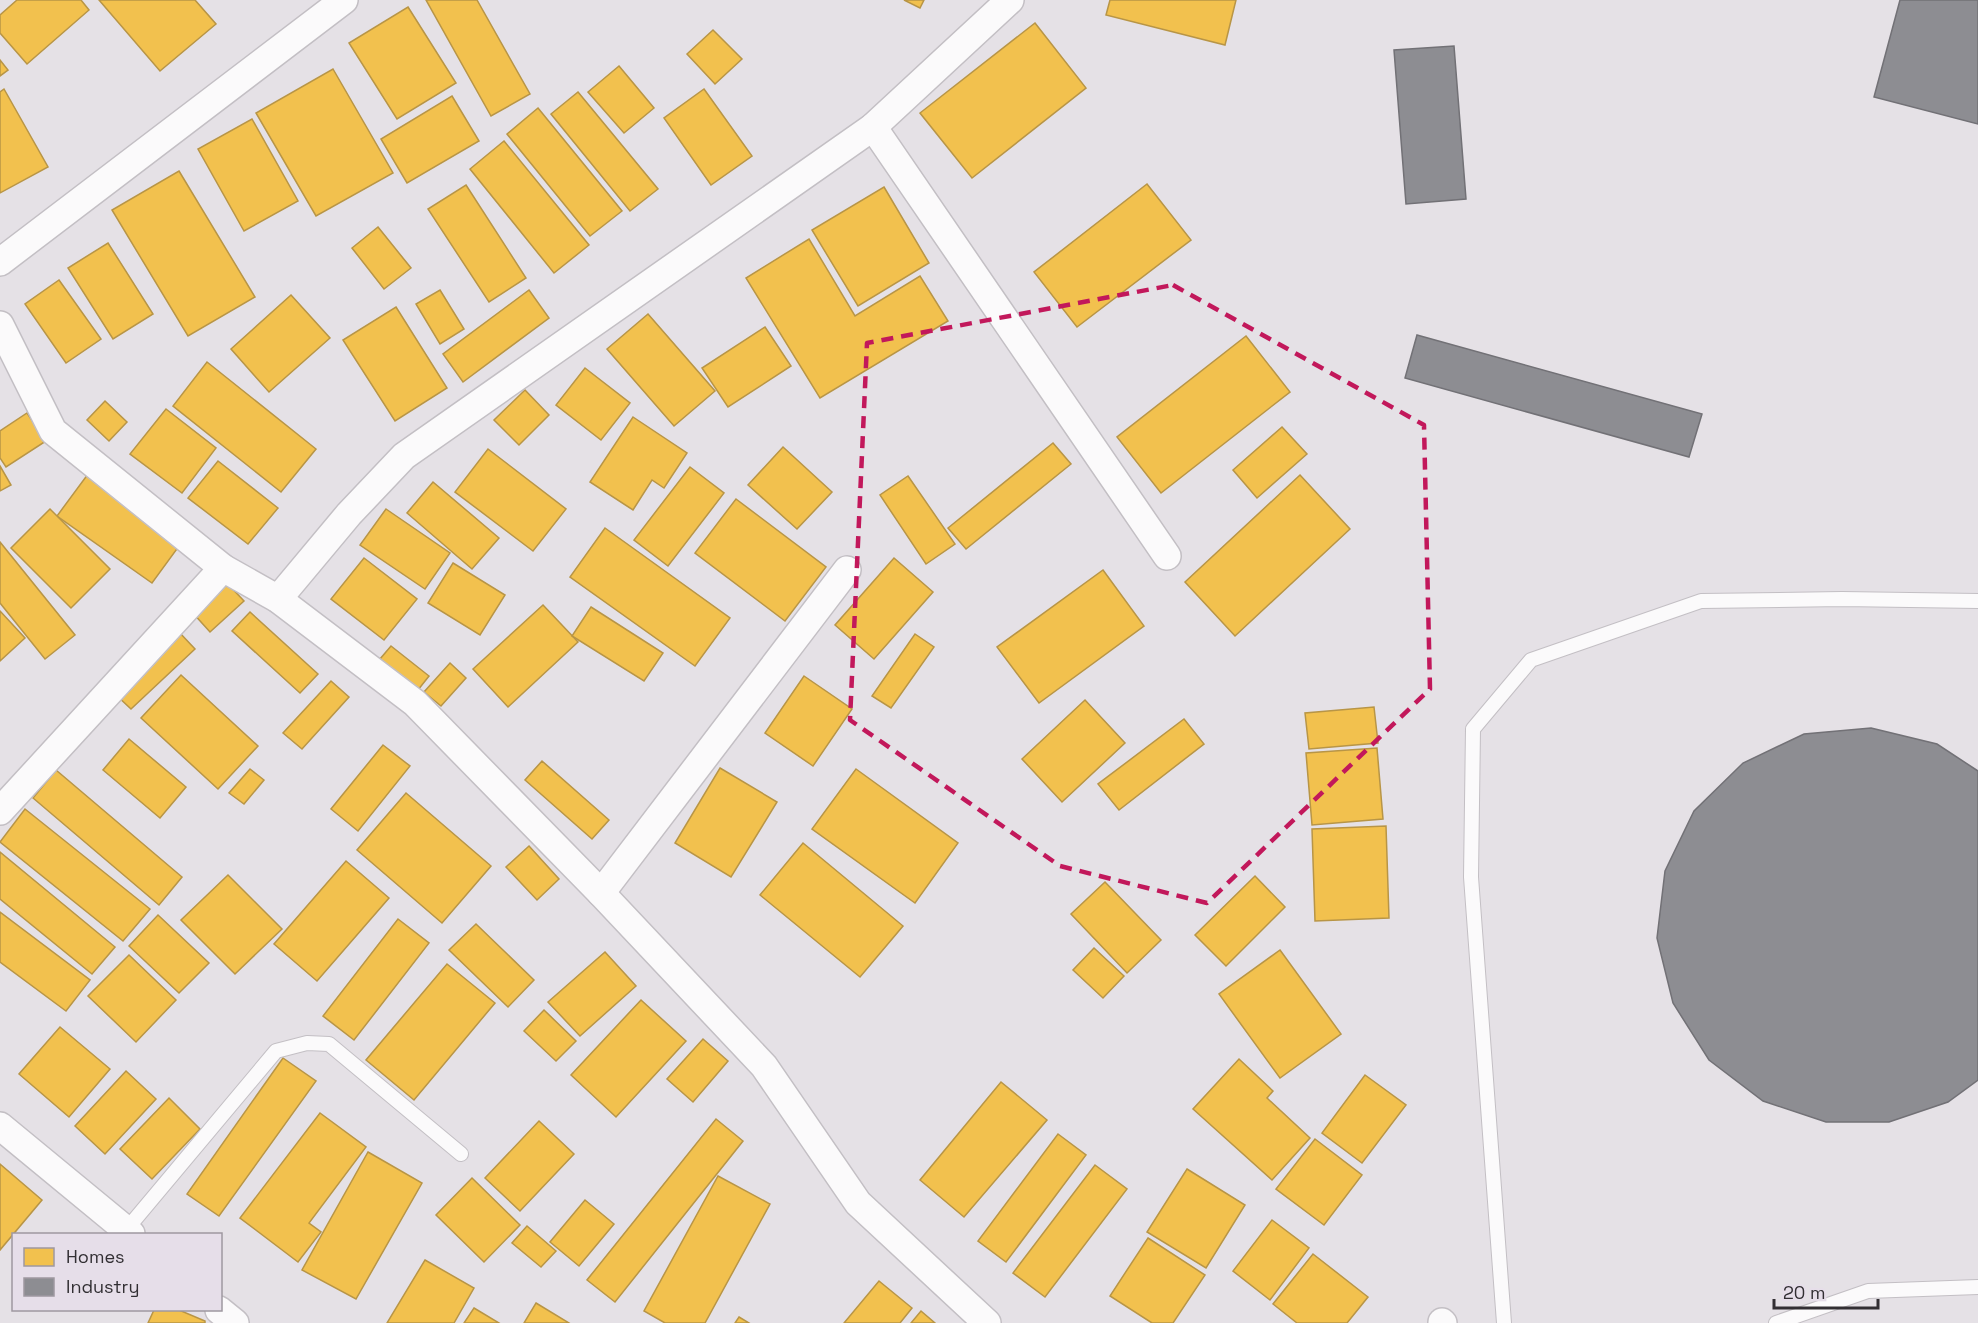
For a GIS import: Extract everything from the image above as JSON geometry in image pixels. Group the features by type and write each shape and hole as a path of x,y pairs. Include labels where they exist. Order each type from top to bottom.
{"street":[{"path":"0,262 344,0"},
{"path":"278,599 349,514 404,456 873,127 1010,0"},
{"path":"873,127 1167,556"},
{"path":"0,325 53,431 223,568 278,599 415,703 601,893 764,1066 858,1203 987,1323"},
{"path":"0,811 223,568"},
{"path":"601,893 847,570"},
{"path":"0,1126 129,1232"},
{"path":"220,1311 235,1323"}],"lane":[{"path":"1504,1323 1472,877 1473,729 1531,660 1701,601 1842,599 1978,601"},
{"path":"129,1232 276,1051 308,1043 329,1044 461,1154"},
{"path":"1776,1323 1868,1291 1978,1287"}],"highlighted area":[{"path":"1173,285 1424,425 1430,689 1207,903 1060,866 850,720 867,343"}],"building: Homes":[{"path":"17,0 81,0 89,10 27,64 0,33 0,15"},
{"path":"99,0 195,0 216,24 160,71"},
{"path":"426,0 477,0 530,94 491,116"},
{"path":"904,0 924,0 920,8"},
{"path":"1110,0 1236,0 1225,45 1106,15"},
{"path":"408,7 456,83 397,119 349,43"},
{"path":"1035,23 1086,88 972,178 920,113"},
{"path":"713,30 742,59 715,84 687,54"},
{"path":"0,60 8,70 0,76"},
{"path":"619,66 654,108 624,133 588,92"},
{"path":"333,69 393,173 316,216 256,113"},
{"path":"4,89 48,167 0,193 0,92"},
{"path":"704,89 752,156 711,185 664,118"},
{"path":"578,92 658,189 630,211 551,114"},
{"path":"452,96 479,141 407,183 381,139"},
{"path":"538,108 622,211 590,236 507,134"},
{"path":"252,119 298,201 244,231 198,149"},
{"path":"504,141 589,245 554,273 470,169"},
{"path":"179,171 255,297 188,336 112,210"},
{"path":"1147,184 1191,240 1077,327 1034,272"},
{"path":"466,185 526,278 489,302 428,209"},
{"path":"884,187 929,263 858,306 812,230"},
{"path":"378,227 411,268 384,289 352,248"},
{"path":"809,239 855,316 920,276 948,321 820,398 746,278"},
{"path":"108,243 153,314 113,339 68,268"},
{"path":"59,280 101,339 66,363 25,304"},
{"path":"440,290 464,329 440,344 416,304"},
{"path":"529,290 549,318 463,382 443,354"},
{"path":"291,295 330,338 269,392 231,349"},
{"path":"396,307 447,388 395,421 343,340"},
{"path":"648,314 715,391 674,426 607,349"},
{"path":"765,327 791,366 728,407 702,368"},
{"path":"1246,336 1290,392 1161,493 1117,437"},
{"path":"207,362 316,449 281,492 173,406"},
{"path":"585,368 630,403 601,440 556,405"},
{"path":"525,390 549,415 519,445 494,420"},
{"path":"105,401 127,422 109,441 87,420"},
{"path":"166,409 216,448 182,493 130,454"},
{"path":"27,413 46,441 6,467 0,458 0,431"},
{"path":"633,417 687,453 664,488 652,480 633,510 590,482"},
{"path":"1282,427 1307,454 1257,498 1233,470"},
{"path":"1053,443 1071,464 966,549 948,528"},
{"path":"783,447 832,492 797,529 748,485"},
{"path":"488,449 566,509 533,551 455,492"},
{"path":"218,461 278,508 248,544 188,498"},
{"path":"0,466 11,485 0,491"},
{"path":"690,467 724,493 668,566 634,540"},
{"path":"88,474 182,542 152,583 57,516"},
{"path":"1300,475 1350,529 1235,636 1185,582"},
{"path":"908,476 955,544 926,564 880,495"},
{"path":"433,482 499,538 472,569 407,513"},
{"path":"736,499 826,567 785,621 695,553"},
{"path":"50,509 110,569 71,608 11,548"},
{"path":"386,509 450,553 425,589 360,545"},
{"path":"605,528 730,618 695,666 570,577"},
{"path":"0,542 75,635 45,659 0,603"},
{"path":"364,558 417,599 384,640 331,599"},
{"path":"894,558 933,592 874,659 835,625"},
{"path":"453,563 505,595 480,635 428,603"},
{"path":"1103,570 1144,626 1039,703 997,647"},
{"path":"225,581 244,601 210,632 192,612"},
{"path":"543,605 578,642 508,707 473,669"},
{"path":"591,607 663,653 644,681 572,636"},
{"path":"0,611 25,638 0,661"},
{"path":"250,612 318,674 300,693 232,631"},
{"path":"179,632 195,649 131,709 114,693"},
{"path":"915,634 934,647 891,708 872,696"},
{"path":"391,646 429,676 418,690 380,659"},
{"path":"450,663 466,678 441,706 424,692"},
{"path":"181,675 258,746 218,789 141,718"},
{"path":"804,676 852,709 813,766 765,733"},
{"path":"331,681 349,697 302,749 283,733"},
{"path":"1085,700 1125,743 1062,802 1022,759"},
{"path":"1374,707 1378,743 1309,749 1305,713"},
{"path":"1184,719 1204,744 1119,810 1098,784"},
{"path":"129,739 186,787 160,818 103,770"},
{"path":"383,745 410,766 358,831 331,809"},
{"path":"1377,748 1383,819 1312,825 1306,753"},
{"path":"542,761 609,820 592,839 525,780"},
{"path":"720,768 777,802 731,877 675,843"},
{"path":"250,769 264,780 244,804 229,793"},
{"path":"856,769 958,843 915,903 812,829"},
{"path":"56,770 182,877 159,905 33,798"},
{"path":"406,793 491,866 442,923 357,850"},
{"path":"25,809 150,909 123,941 0,842"},
{"path":"1386,826 1389,918 1315,921 1312,829"},
{"path":"803,843 903,926 860,977 760,895"},
{"path":"529,846 559,879 537,900 506,867"},
{"path":"0,852 115,947 92,974 0,899"},
{"path":"346,861 389,898 317,981 274,944"},
{"path":"228,875 282,929 235,974 181,920"},
{"path":"1255,876 1285,907 1226,966 1195,935"},
{"path":"1105,882 1161,940 1127,973 1071,914"},
{"path":"0,912 90,980 66,1011 0,962"},
{"path":"158,915 209,963 179,993 129,946"},
{"path":"398,919 429,943 354,1040 323,1016"},
{"path":"476,924 534,980 508,1007 449,950"},
{"path":"1094,948 1124,976 1103,998 1073,970"},
{"path":"1280,950 1341,1034 1280,1078 1219,994"},
{"path":"605,952 636,986 580,1036 548,1002"},
{"path":"129,955 176,1000 136,1042 88,996"},
{"path":"447,964 495,1003 414,1100 366,1060"},
{"path":"641,1000 686,1041 616,1117 571,1075"},
{"path":"544,1010 576,1041 556,1061 524,1031"},
{"path":"60,1027 110,1069 69,1117 19,1074"},
{"path":"703,1039 728,1061 693,1102 667,1079"},
{"path":"283,1058 316,1081 219,1216 187,1194"},
{"path":"1239,1059 1273,1091 1267,1098 1310,1138 1272,1180 1193,1109"},
{"path":"126,1071 156,1099 105,1154 75,1126"},
{"path":"1365,1075 1406,1105 1362,1163 1322,1133"},
{"path":"1001,1082 1047,1120 964,1217 920,1180"},
{"path":"169,1098 200,1129 152,1179 120,1149"},
{"path":"320,1113 366,1147 309,1223 321,1232 298,1262 240,1218"},
{"path":"716,1119 743,1141 615,1302 587,1280"},
{"path":"539,1121 574,1154 520,1211 485,1178"},
{"path":"1058,1134 1086,1155 1006,1262 978,1241"},
{"path":"1315,1139 1362,1175 1324,1225 1276,1189"},
{"path":"368,1152 422,1183 356,1299 302,1270"},
{"path":"0,1164 42,1200 0,1250"},
{"path":"1095,1165 1127,1189 1045,1297 1013,1273"},
{"path":"1187,1169 1245,1205 1206,1268 1147,1232"},
{"path":"718,1176 770,1204 705,1323 665,1323 644,1311"},
{"path":"472,1178 520,1225 484,1262 436,1215"},
{"path":"585,1200 614,1224 579,1266 550,1242"},
{"path":"1272,1220 1309,1248 1270,1300 1233,1271"},
{"path":"527,1226 556,1251 541,1267 512,1243"},
{"path":"1148,1238 1205,1275 1173,1323 1152,1323 1110,1296"},
{"path":"1313,1254 1368,1297 1347,1323 1297,1323 1273,1304"},
{"path":"425,1260 474,1288 454,1323 387,1323"},
{"path":"879,1281 912,1308 900,1323 844,1323"},
{"path":"536,1303 569,1323 524,1323"},
{"path":"474,1308 499,1323 464,1323"},
{"path":"154,1311 181,1311 205,1321 205,1323 148,1323"},
{"path":"921,1311 935,1323 911,1323"},
{"path":"739,1317 749,1323 735,1323"}],"building: Industry":[{"path":"1900,0 1978,0 1978,124 1874,97"},
{"path":"1454,46 1466,199 1406,204 1394,50"},
{"path":"1417,335 1702,414 1689,457 1405,378"},
{"path":"1871,728 1937,744 1978,771 1978,1080 1948,1102 1889,1122 1826,1122 1763,1101 1709,1060 1673,1003 1657,938 1665,871 1694,811 1743,763 1804,734"}]}
